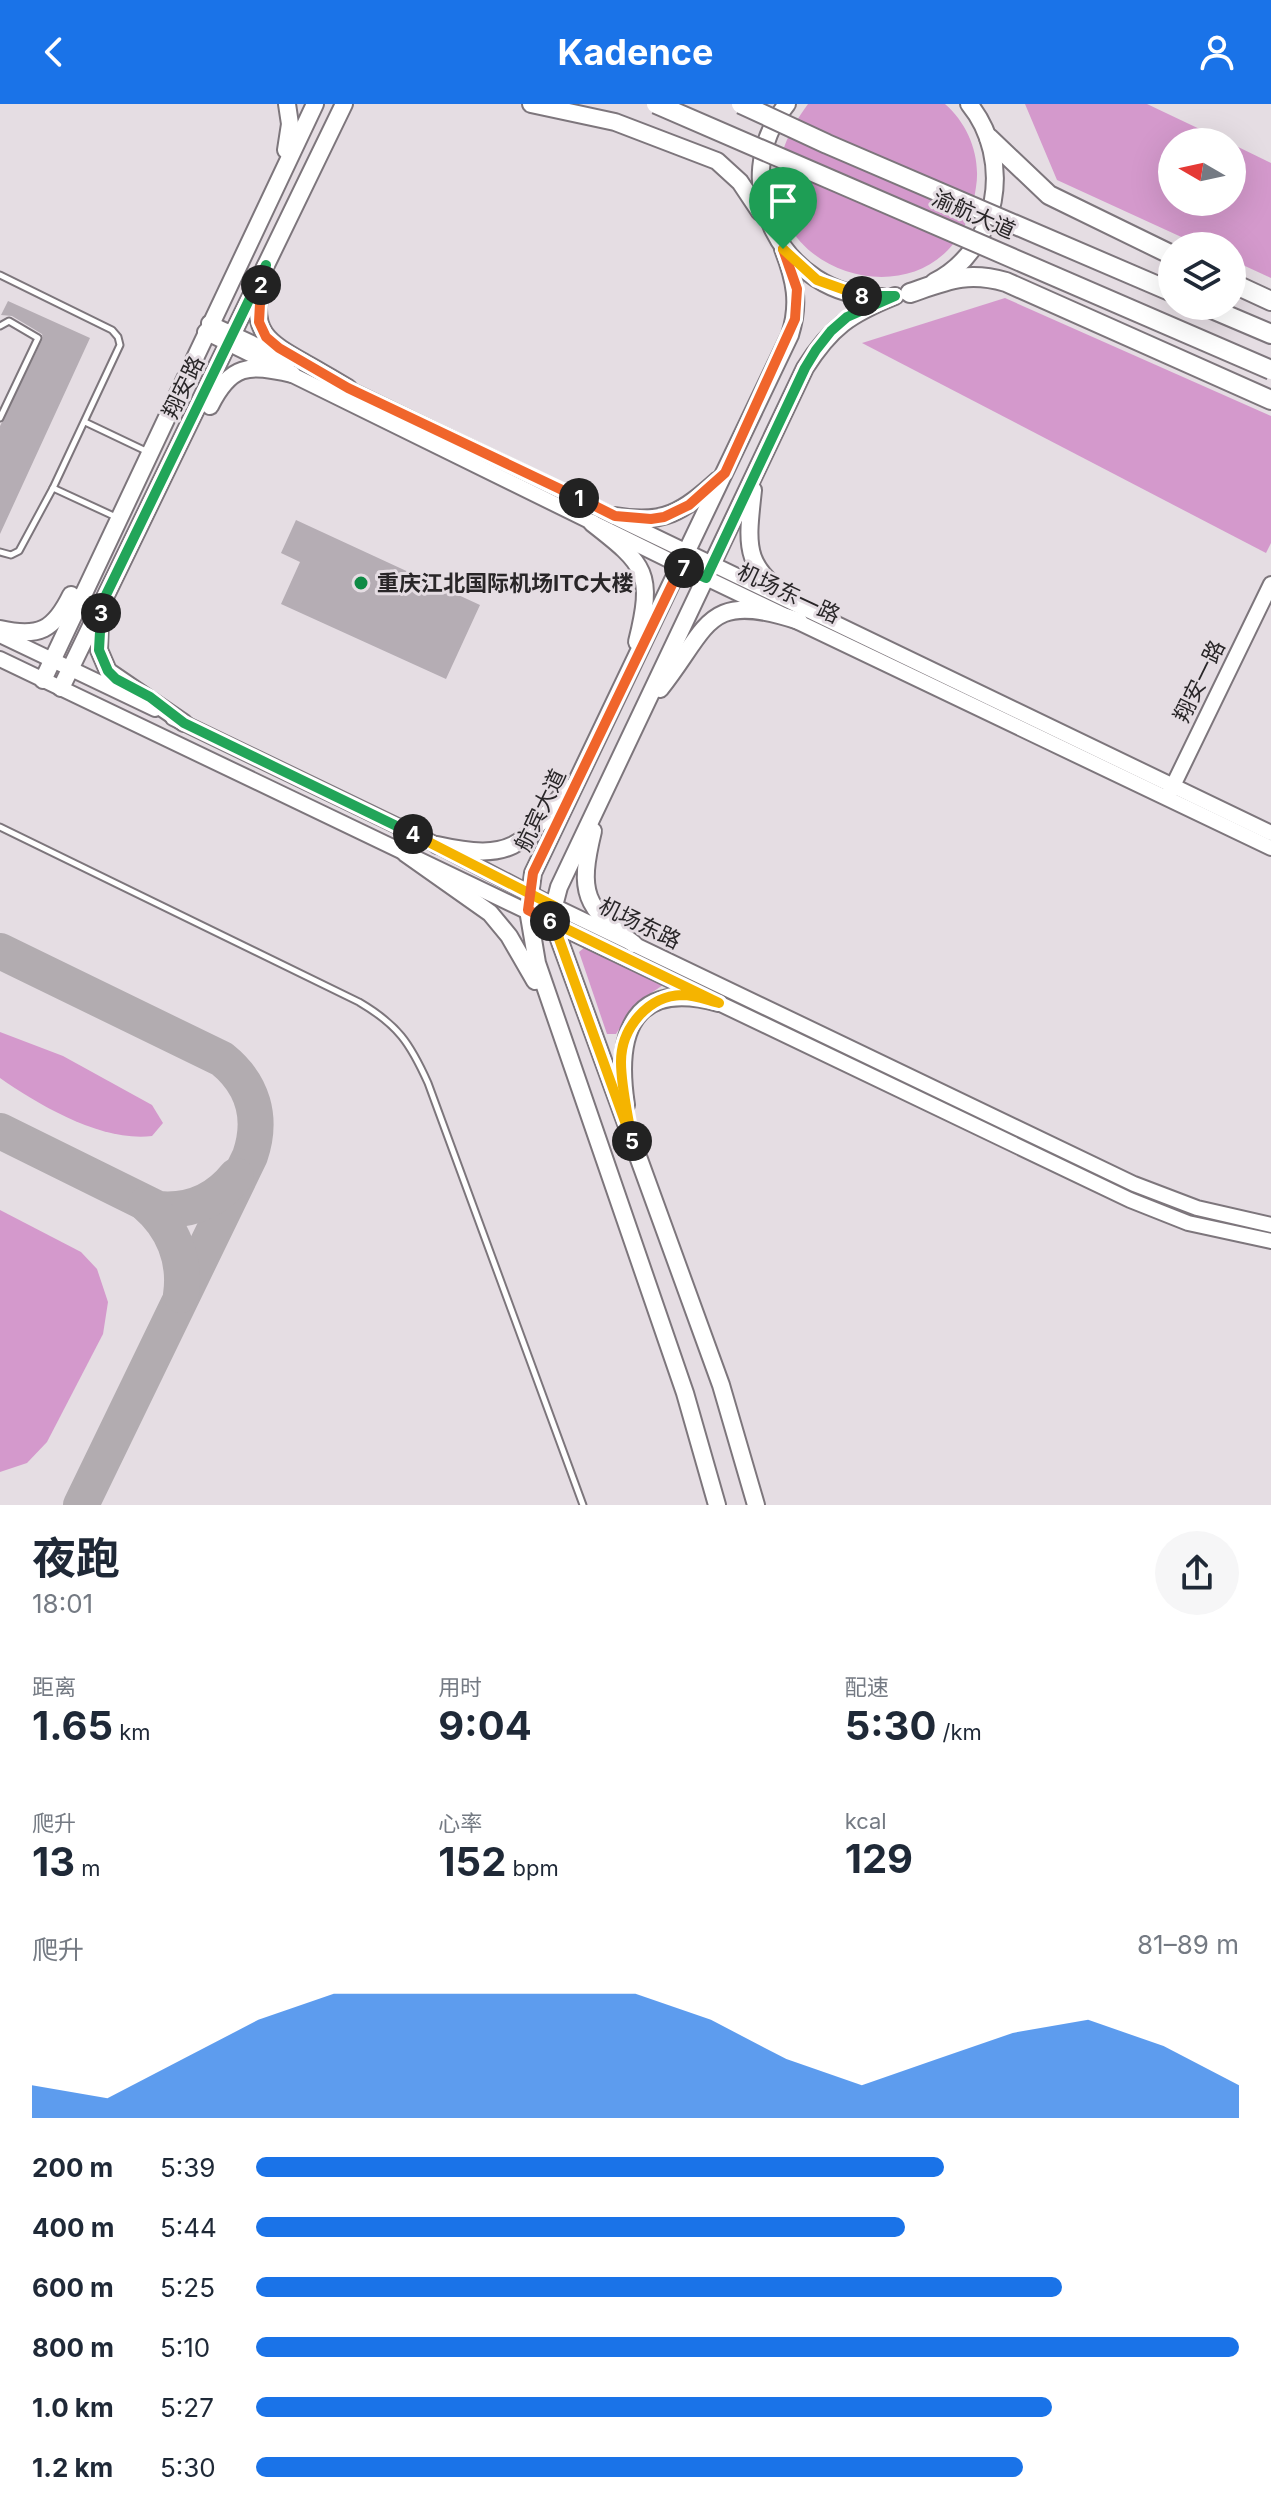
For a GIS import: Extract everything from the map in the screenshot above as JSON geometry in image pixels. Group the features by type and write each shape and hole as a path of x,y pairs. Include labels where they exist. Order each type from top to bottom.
{"highway":[{"name":"渝航大道","path":"656,104 1271,370"},
{"name":"渝航大道","path":"741,104 1158,286"},
{"path":"989,138 1049,195 1158,248"},
{"path":"902,294 973,275 1006,282 1271,400"},
{"path":"1246,289 1271,301"},
{"path":"1238,320 1271,334"}],"main road":[{"path":"280,173 288,140 287,104"},
{"name":"翔安路","path":"43,680 207,327 315,104"},
{"name":"翔安路","path":"61,688 344,104"},
{"path":"332,127 354,104"},
{"path":"531,104 615,122 717,161 748,192 779,243 804,271 832,288 863,296 902,294"},
{"path":"779,243 764,208 761,163 769,135 787,104"},
{"path":"756,1505 721,1385 555,924 554,906 559,887 602,794 805,368 831,331 847,317 953,270 980,239 994,200 995,169 989,138 972,106"},
{"name":"航宾大道","path":"717,1505 685,1393 537,963 528,893 533,873 725,473 795,319 797,289 779,243"},
{"path":"266,265 258,314 266,337 279,348 348,388"},
{"path":"174,455 201,422 219,387 232,374 263,368 292,374"},
{"path":"615,516 636,519 664,517 689,505 725,473"},
{"path":"754,477 748,528 752,555 767,582 798,604"},
{"path":"592,523 629,551 645,583 644,614 628,677"},
{"path":"0,632 31,632 56,621 90,559 115,526"},
{"path":"105,597 97,635 99,650 108,671 184,723"},
{"path":"642,712 682,662 697,634 723,613 753,608 799,621"},
{"path":"590,758 565,829 575,834 591,818"},
{"path":"437,845 482,853 518,844 535,831 590,758"},
{"path":"602,794 587,861 586,888 598,915 634,944"},
{"path":"405,853 441,880 469,895 500,924 556,1017"},
{"path":"632,1142 621,1064 622,1050 631,1026 648,1008 670,997 694,996 719,1003"}],"street":[{"name":"机场东一路","path":"207,327 348,388 688,550 710,570 799,621 1170,792 1271,833"},
{"name":"机场东一路","path":"230,338 292,374 681,566 710,570 798,604 1170,792 1271,848"},
{"name":"翔安一路","path":"1170,792 1271,584"},
{"name":"机场东路","path":"0,632 437,845 554,906 1134,1184 1197,1208 1271,1225"},
{"name":"机场东路","path":"0,659 1130,1200 1188,1223 1271,1241"}],"lane":[{"path":"0,275 112,330 118,337 116,356 53,488 17,553 0,552"},
{"path":"0,326 9,321 35,334 38,340 0,418"},
{"path":"85,422 149,453"},
{"path":"53,488 115,526"},
{"path":"0,827 359,1002 392,1023 403,1036 428,1083 583,1505"}],"shaded area":[{"path":"808,104 945,104 960,121 971,141 977,175 976,187 957,238 923,268 882,277 839,268 803,245 781,208 780,160"},
{"path":"1025,104 1147,104 1198,128 1158,128 1158,216 1246,216 1246,151 1271,163 1271,278 1246,266 1246,232 1170,232 1057,180"},
{"path":"1005,298 1271,416 1271,543 1266,553 862,343"},
{"path":"585,947 663,985 635,1004 616,1034 607,1034 579,952"},
{"path":"0,1032 63,1056 152,1105 163,1123 152,1136 113,1133 72,1120 34,1100 0,1078"},
{"path":"0,1210 81,1252 97,1269 108,1302 103,1334 47,1442 27,1463 0,1472"}],"building":[{"path":"8,301 90,338 0,534 0,426 43,338 42,334 12,316 1,315"},
{"name":"重庆江北国际机场ITC大楼","path":"296,520 480,605 446,679 281,604 300,562 281,553"}],"taxiway":[{"path":"0,951 222,1059 241,1079 255,1115 250,1156 81,1505"},
{"path":"0,1131 158,1209 181,1209 202,1203 220,1192 236,1176"},
{"path":"146,1204 164,1223 176,1245 181,1269 181,1295"}],"place":[{"name":"重庆江北国际机场ITC大楼","path":"361,583"}],"route":[{"path":"783,249 797,289 795,319 725,473 689,505 664,517 651,519 615,516 348,388 271,343 261,330 258,314 266,265 105,597 99,622 99,650 108,671 184,723 437,845 528,893 554,906 555,924 559,939 632,1142 621,1064 622,1050 631,1026 648,1008 670,997 694,996 719,1003 555,924 528,910 528,893 533,873 681,566 706,578 805,368 831,331 847,317 895,296 863,296 832,288 804,271 783,249"}]}
